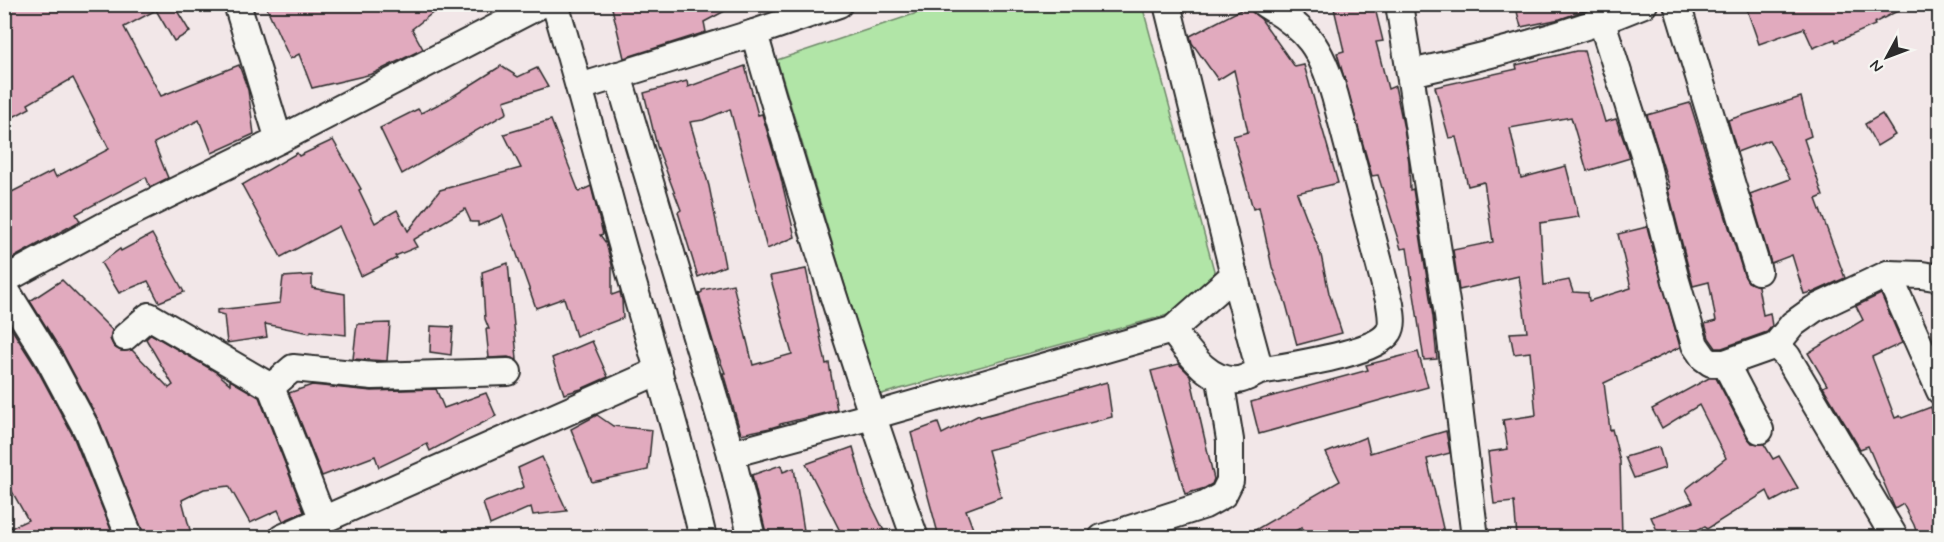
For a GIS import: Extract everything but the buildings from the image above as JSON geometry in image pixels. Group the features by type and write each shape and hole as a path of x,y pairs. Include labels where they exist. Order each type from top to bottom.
{"street":[{"path":"237,4 279,140"},
{"path":"4,280 104,226 279,140 542,4"},
{"path":"555,4 687,468 703,537"},
{"path":"580,87 839,4"},
{"path":"1167,4 1260,371"},
{"path":"1172,330 1202,367 1220,379 1239,380 1260,371 1342,355 1369,347 1382,340 1390,331 1392,320 1384,281 1335,96 1321,54 1313,42 1284,15 1264,4"},
{"path":"1399,4 1448,315 1475,537"},
{"path":"1411,73 1503,52 1602,22 1644,4"},
{"path":"1677,4 1758,272"},
{"path":"1602,22 1644,154 1676,281 1695,345 1711,363 1725,363 1776,345 1794,324 1814,309 1888,274 1940,278"},
{"path":"754,33 794,171 872,417 915,537"},
{"path":"618,75 753,537"},
{"path":"1888,274 1940,391"},
{"path":"730,454 872,417 1172,330 1234,275"},
{"path":"4,287 50,361 87,430 130,537"},
{"path":"125,337 149,316 271,387 323,520"},
{"path":"1776,345 1786,356 1895,537"},
{"path":"1725,363 1760,430"},
{"path":"271,387 293,368 372,376 508,372"},
{"path":"282,537 659,371"},
{"path":"1102,537 1205,505 1223,495 1230,481 1230,440 1220,379"}],"green space":[{"path":"941,5 1142,5 1222,300 878,395 777,60"}]}
